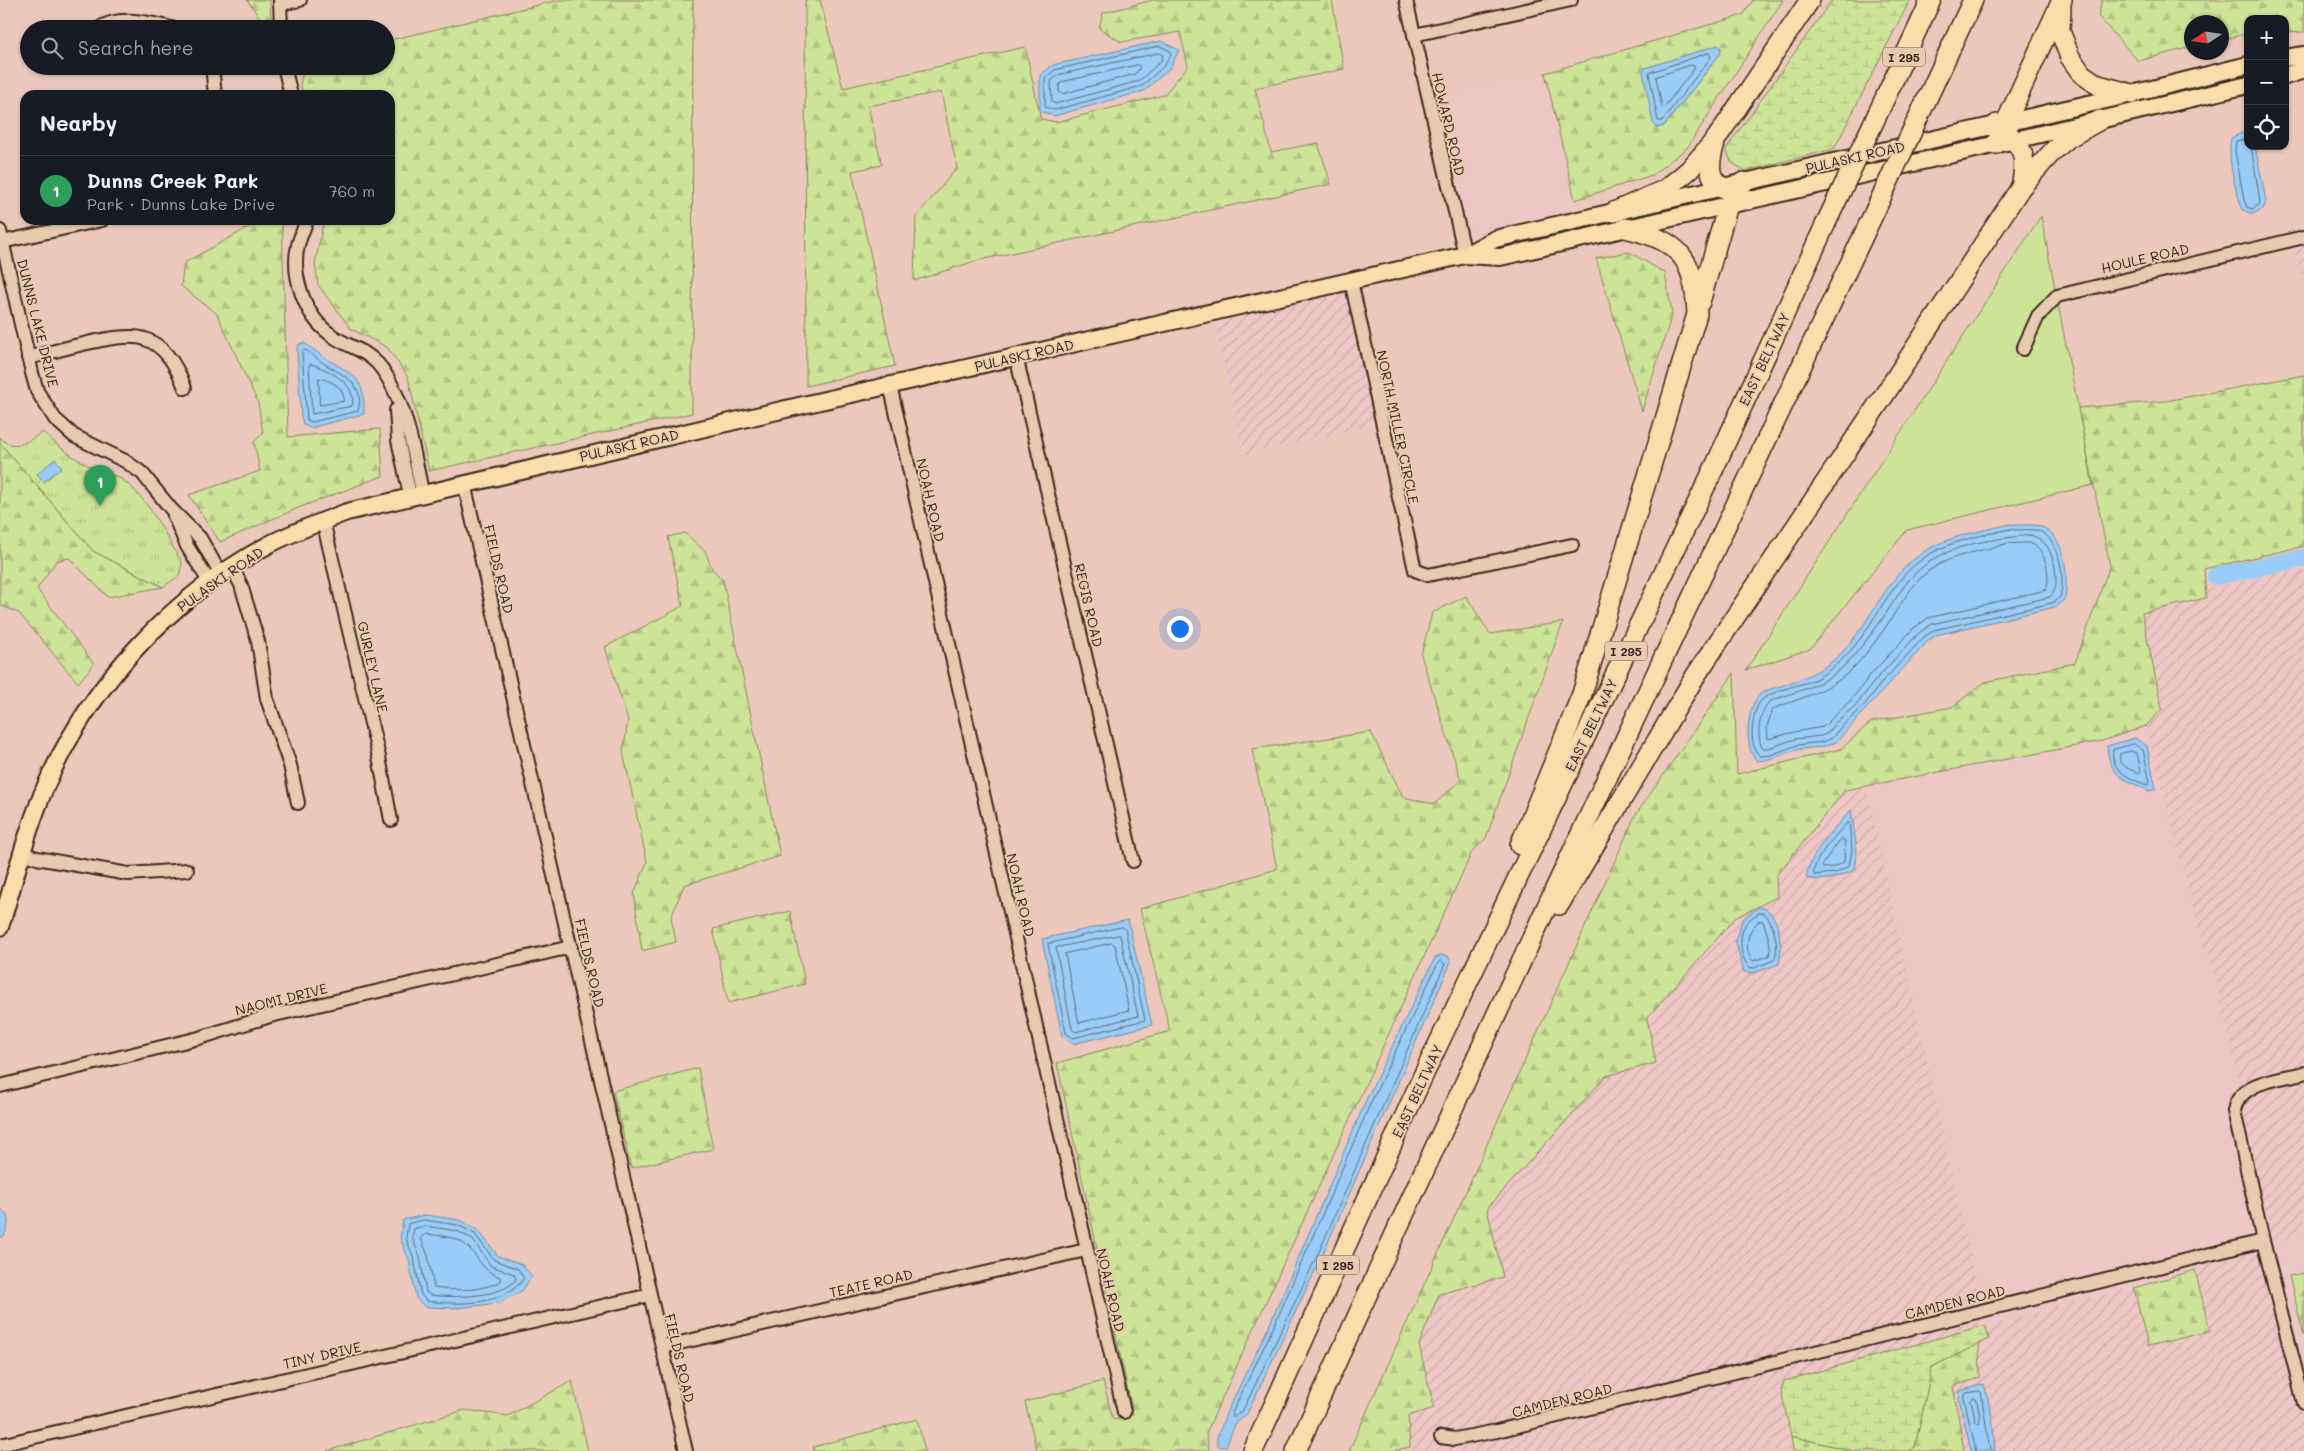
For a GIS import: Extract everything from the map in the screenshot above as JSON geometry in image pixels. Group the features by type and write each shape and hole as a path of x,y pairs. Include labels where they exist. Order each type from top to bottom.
{"highway":[{"path":"1614,212 1666,189 1689,170 1716,139 1810,0"},
{"name":"EAST BELTWAY","path":"1253,1451 1422,1078 1716,464 1930,0"},
{"name":"I 295","path":"1296,1451 1503,1001 1874,213 1972,0"},
{"path":"2062,1 2060,31 2070,57 2082,74 2098,85 2132,94"},
{"path":"2021,187 2026,166 2023,155 2004,132 2062,1"},
{"path":"1503,1001 1696,675 1883,397 2021,187 2053,150 2068,138 2100,120"},
{"path":"1422,1078 1502,890 1582,694 1735,194 1712,177 1709,162 1716,139"},
{"path":"1625,228 1661,239 1679,253 1694,278 1697,314"}],"main road":[{"path":"2289,58 2304,56"},
{"name":"PULASKI ROAD","path":"1465,255 1500,257 1625,228 1735,194 2004,132 2132,94 2244,66"},
{"path":"2289,75 2304,70"},
{"name":"PULASKI ROAD","path":"2004,132 2100,120 2244,85"},
{"name":"PULASKI ROAD","path":"0,927 38,806 69,740 98,695 155,628 221,575 271,544 322,521 347,512 416,494 1465,255 1495,239 1614,212 1735,194"}],"street":[{"path":"281,20 280,2 300,0"},
{"name":"HOWARD ROAD","path":"1406,0 1465,255"},
{"path":"1414,35 1571,0"},
{"path":"213,75 214,90"},
{"path":"286,75 290,90"},
{"path":"1,237 72,225"},
{"path":"305,225 298,245 296,264 306,304 329,334 364,353 377,364 395,395 410,436 416,494"},
{"name":"DUNNS LAKE DRIVE","path":"1,237 37,391 55,419 74,436 125,461 142,473 171,509 200,538 221,575 241,585 258,641 267,699 290,765 298,803"},
{"name":"HOULE ROAD","path":"2023,349 2038,316 2057,296 2304,237"},
{"name":"NORTH MILLER CIRCLE","path":"1351,281 1412,564 1415,570 1428,575 1572,545"},
{"path":"28,358 115,338 131,336 145,338 159,347 178,368 186,388"},
{"name":"REGIS ROAD","path":"1016,356 1133,861"},
{"name":"NOAH ROAD","path":"890,385 1124,1412"},
{"name":"FIELDS ROAD","path":"464,483 686,1451"},
{"name":"GURLEY LANE","path":"322,521 379,757 391,820"},
{"path":"22,853 46,860 128,874 187,870"},
{"name":"NAOMI DRIVE","path":"0,1086 199,1038 270,1016 571,946"},
{"path":"2304,1073 2253,1086 2244,1092 2235,1101 2234,1123 2304,1403"},
{"name":"CAMDEN ROAD","path":"1441,1437 1455,1439 1497,1431 2263,1241"},
{"name":"TEATE ROAD","path":"662,1347 1086,1250"},
{"name":"TINY DRIVE","path":"0,1445 650,1295"}],"shaded area":[{"path":"1545,73 1579,214 1492,233 1480,232 1472,228 1465,219 1432,98"},
{"path":"2304,243 2304,284 2294,245"},
{"path":"1348,291 1377,424 1244,454 1215,322"},
{"path":"2304,568 2304,1233 2259,1249 2304,1421 2304,1451 1964,1451 1953,1386 1980,1378 1979,1343 1781,1390 1793,1451 1393,1451 1410,1447 1408,1416 1434,1408 1419,1345 1439,1293 1503,1277 1486,1209 1606,1076 1656,1063 1647,1018 1735,918 1777,897 1776,876 1845,790 1866,786 1986,1327 2062,1304 2134,1288 2148,1346 2210,1331 2194,1263 2259,1248 2227,1097 2239,1081 2209,954 2204,951 2146,726 2162,709 2142,613 2206,598 2205,589"},
{"path":"2146,726 2204,951 2209,954 2239,1081 2227,1097 2259,1248 2304,1233 2304,1273 2289,1277 2304,1335 2304,1421 2258,1249 2194,1264 2195,1270 2134,1288 2062,1304 1986,1327 1866,786 2102,741"}],"green space":[{"path":"247,0 270,0 271,20 261,20"},
{"path":"559,0 693,0 692,413 429,471 408,377 387,347 351,329 318,285 315,263 323,225 395,225 395,90 302,90 300,85 302,75 395,75 395,39"},
{"path":"805,0 820,0 843,88 1025,47 1041,119 1056,122 1164,95 1188,66 1180,32 1121,42 1099,28 1103,13 1153,0 1332,0 1344,69 1255,88 1271,152 1318,143 1331,184 975,261 914,281 916,217 957,168 941,92 868,106 882,165 852,171 895,366 806,386"},
{"path":"1753,0 1783,0 1687,148 1652,175 1575,200 1545,73 1743,15","holes":["1721,48 1720,54 1664,126 1657,128"]},
{"path":"1832,0 1910,0 1834,149 1745,171 1731,162 1726,149"},
{"path":"2102,0 2304,0 2304,32 2289,33 2289,15 2244,15 2244,34 2229,38 2229,15 2184,15 2184,49 2138,61 2098,16"},
{"path":"2041,216 2093,485 1907,530 1810,649 1746,670"},
{"path":"253,225 282,225 288,437 380,429 383,476 298,508 220,542 189,495 260,471 254,442 263,433 258,403 217,314 181,286 184,263"},
{"path":"1629,252 1665,273 1672,314 1642,411 1596,258"},
{"path":"2304,375 2304,546 2204,569 2206,598 2142,613 2162,709 2146,726 2102,741 1845,790 1776,876 1777,897 1735,918 1647,1018 1656,1063 1606,1076 1487,1209 1503,1277 1439,1294 1419,1345 1434,1408 1408,1416 1410,1447 1393,1451 1349,1451 1635,816 1734,673 1737,774 1841,749 1871,722 1952,707 1985,682 2075,663 2110,565 2078,408 2166,401"},
{"path":"43,432 73,456 93,468 120,478 136,492 158,521 182,563 179,576 163,587 93,551 0,443 0,437 5,442 16,445"},
{"path":"0,443 93,551 163,587 108,597 69,558 56,561 37,589 94,664 78,683 19,613 0,605"},
{"path":"685,533 705,551 712,569 723,580 780,856 684,885 671,917 676,942 642,951 634,894 647,862 623,752 628,721 605,647 683,606 668,537"},
{"path":"1466,596 1490,634 1563,622 1486,838 1472,852 1206,1433 1209,1451 1037,1451 1025,1402 1103,1381 1113,1420 1133,1414 1057,1063 1170,1031 1140,909 1277,869 1252,749 1371,732 1403,797 1434,804 1461,780 1421,655 1432,613"},
{"path":"790,911 805,984 728,1003 713,929"},
{"path":"698,1068 713,1149 631,1168 613,1091"},
{"path":"2195,1270 2210,1331 2148,1346 2134,1288"},
{"path":"2304,1273 2304,1335 2289,1276"},
{"path":"1982,1326 1986,1327 1989,1339 1932,1367 1915,1447 1909,1451 1854,1451 1791,1436 1781,1390 1784,1381"},
{"path":"1979,1343 1980,1378 1953,1386 1964,1451 1909,1451 1915,1447 1932,1367"},
{"path":"572,1381 588,1451 327,1451 465,1410 508,1416"},
{"path":"917,1419 925,1451 814,1451 813,1447"},
{"path":"1791,1436 1854,1451 1793,1451"}],"water":[{"path":"1161,41 1179,50 1170,68 1144,91 1054,116 1040,111 1040,75 1053,65"},
{"path":"1718,45 1721,48 1720,54 1664,126 1657,128 1653,123 1643,72 1645,68"},
{"path":"2244,134 2244,150 2256,150 2266,201 2264,208 2253,214 2243,210 2237,193 2230,156 2231,138"},
{"path":"304,343 356,379 360,384 362,392 364,414 310,428 303,424 297,348 299,344"},
{"path":"55,459 62,467 44,482 37,474"},
{"path":"2010,524 2040,526 2052,534 2062,550 2066,570 2065,599 2055,607 1936,635 1928,641 1836,742 1821,747 1796,750 1773,758 1757,761 1754,758 1749,745 1749,722 1753,705 1763,692 1809,675 1835,659 1857,634 1894,579 1905,567 1928,549 1950,539"},
{"path":"2135,738 2147,746 2156,789 2149,791 2119,776 2111,765 2107,746"},
{"path":"1851,810 1857,850 1854,870 1842,875 1819,880 1806,878 1818,850 1830,833"},
{"path":"1759,907 1766,909 1776,921 1781,948 1779,964 1754,973 1744,972 1735,940 1743,919"},
{"path":"1128,920 1152,1025 1073,1044 1062,1036 1042,939"},
{"path":"1441,955 1448,956 1451,962 1322,1256 1247,1414 1235,1424 1226,1447 1221,1447 1217,1444 1217,1438 1226,1414 1269,1326 1367,1098 1435,958"},
{"path":"0,1208 6,1214 8,1220 4,1236 0,1238"},
{"path":"425,1215 460,1220 479,1231 498,1256 521,1264 532,1276 522,1291 499,1303 457,1308 425,1307 416,1298 409,1260 400,1238 403,1220"},
{"path":"1984,1384 1992,1416 1995,1451 1971,1451 1959,1399 1960,1391"}],"waterway":[{"path":"2216,576 2304,558"}],"place":[{"name":"Dunns Creek Park","path":"100,506"}]}
